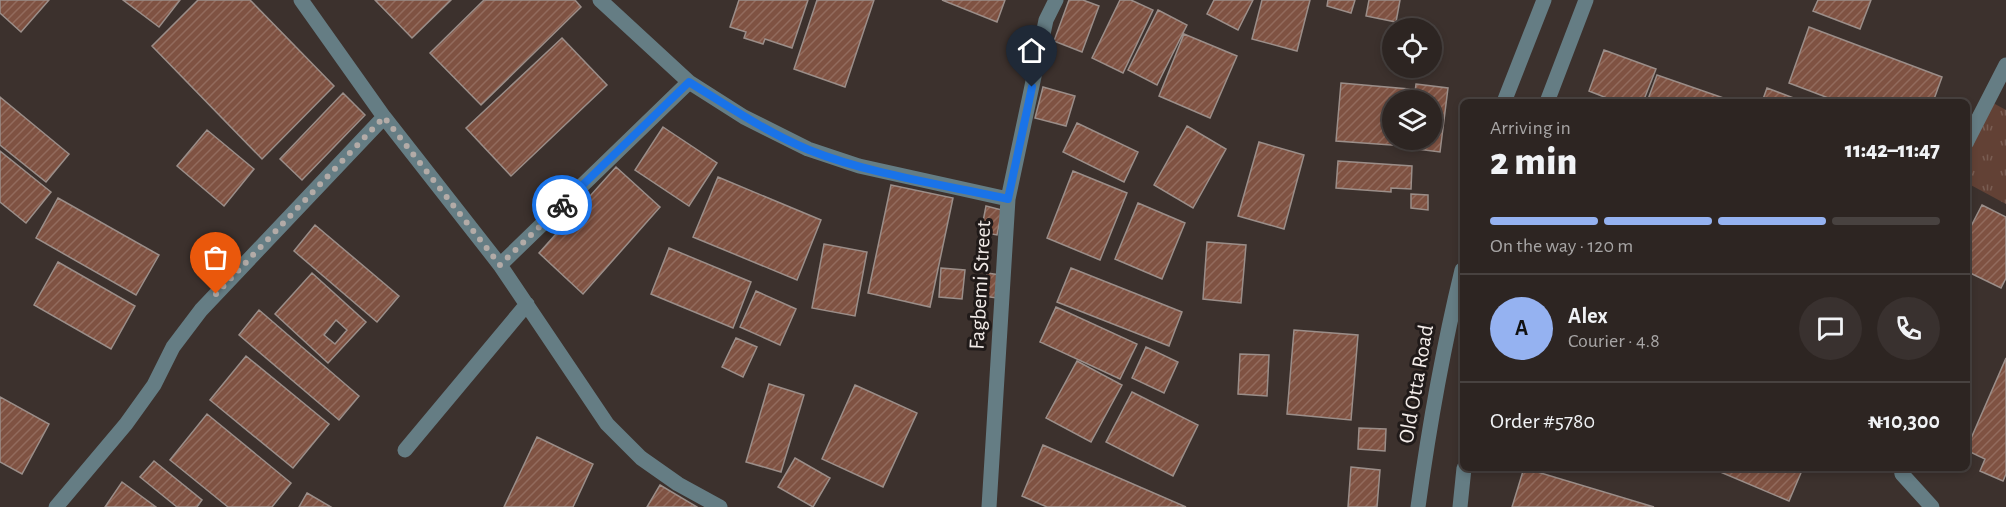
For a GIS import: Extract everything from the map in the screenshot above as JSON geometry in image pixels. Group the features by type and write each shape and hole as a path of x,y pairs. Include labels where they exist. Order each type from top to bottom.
{"street":[{"path":"301,0 384,117 500,265 607,424 641,458 678,484 720,507"},
{"path":"600,0 689,82 744,117 808,149 859,166 1008,199"},
{"name":"Fagbemi Street","path":"990,507 1008,199 1046,20 1056,0"},
{"path":"1505,99 1544,0"},
{"path":"1548,99 1586,0"},
{"path":"1970,135 2006,65"},
{"path":"500,265 689,82"},
{"path":"56,507 126,424 153,385 173,347 201,310 384,117"},
{"name":"Old Otta Road","path":"1418,507 1430,422 1460,278"},
{"path":"405,450 527,304"},
{"path":"1460,507 1464,471"},
{"path":"1902,471 1932,507"}],"green space":[{"path":"1982,97 2006,110 2006,204 1970,185 1970,120"}],"building":[{"path":"0,0 49,0 21,32 0,13"},
{"path":"123,0 180,0 159,27"},
{"path":"198,0 250,0 334,86 262,159 152,46"},
{"path":"375,0 451,0 412,38"},
{"path":"484,0 575,0 581,7 481,105 430,53"},
{"path":"739,0 808,0 792,48 765,39 763,44 744,38 746,32 730,27"},
{"path":"817,0 874,0 845,87 794,69"},
{"path":"942,0 1005,0 997,22"},
{"path":"1069,0 1083,0 1099,6 1082,52 1054,41"},
{"path":"1120,0 1131,0 1153,10 1123,73 1092,58"},
{"path":"1214,0 1253,0 1238,30 1207,14"},
{"path":"1262,0 1310,0 1297,51 1252,39"},
{"path":"1328,0 1355,0 1351,13 1327,6"},
{"path":"1369,0 1400,0 1397,18 1382,19 1366,16"},
{"path":"1818,0 1871,0 1860,29 1813,11"},
{"path":"1158,10 1187,25 1157,85 1128,70"},
{"path":"1809,27 1942,77 1934,99 1831,99 1789,83"},
{"path":"1184,34 1237,56 1210,118 1159,96"},
{"path":"562,38 607,85 511,176 466,128"},
{"path":"1604,50 1656,69 1644,99 1609,99 1589,91"},
{"path":"1657,75 1726,99 1648,99"},
{"path":"1341,83 1409,89 1382,90 1382,144 1336,141"},
{"path":"1416,84 1448,88 1442,136 1442,90 1415,90"},
{"path":"1043,87 1075,96 1066,126 1035,118"},
{"path":"1767,88 1796,99 1763,99"},
{"path":"343,93 365,115 302,180 280,159"},
{"path":"0,97 69,154 46,182 0,145"},
{"path":"1077,123 1138,152 1124,182 1063,152"},
{"path":"1187,126 1226,149 1193,208 1154,185"},
{"path":"663,127 717,163 689,206 635,170"},
{"path":"207,130 254,169 224,206 177,166"},
{"path":"1259,142 1304,155 1284,229 1238,216"},
{"path":"0,151 51,192 26,223 0,202"},
{"path":"1338,161 1412,166 1411,189 1391,188 1391,192 1336,188"},
{"path":"616,167 660,207 583,294 539,253"},
{"path":"1073,171 1127,193 1100,260 1047,238"},
{"path":"718,177 821,220 797,280 693,237"},
{"path":"891,185 953,198 930,307 868,293"},
{"path":"1411,194 1428,195 1428,210 1411,208"},
{"path":"58,198 159,255 136,295 36,238"},
{"path":"1138,203 1185,223 1162,279 1115,259"},
{"path":"1982,205 2006,217 2006,278 2001,288 1970,273 1970,228"},
{"path":"986,206 1002,210 997,235 981,232"},
{"path":"315,225 399,296 377,322 294,251"},
{"path":"1207,242 1246,245 1241,303 1203,299"},
{"path":"824,244 867,252 855,316 812,308"},
{"path":"669,248 751,282 733,328 651,294"},
{"path":"58,262 135,306 111,349 34,305"},
{"path":"941,268 965,270 962,299 939,297"},
{"path":"1071,268 1182,312 1169,346 1057,302"},
{"path":"312,273 366,322 328,363 275,314","holes":["336,320 347,330 335,344 324,335"]},
{"path":"987,273 1000,275 997,298 983,296"},
{"path":"756,291 796,309 780,345 740,327"},
{"path":"1056,307 1137,344 1120,379 1040,342"},
{"path":"259,310 359,396 339,420 239,335"},
{"path":"1294,330 1358,335 1351,420 1287,414"},
{"path":"736,338 757,347 743,377 722,367"},
{"path":"1146,347 1178,362 1164,393 1132,378"},
{"path":"1240,354 1269,355 1267,396 1238,394"},
{"path":"246,356 329,424 293,468 210,400"},
{"path":"2006,358 2006,474 2003,481 1980,471 1985,459 1970,452 1970,441"},
{"path":"1077,361 1122,385 1091,442 1046,418"},
{"path":"769,384 804,395 781,472 746,462"},
{"path":"855,385 917,413 883,487 822,459"},
{"path":"1132,392 1198,425 1173,476 1106,442"},
{"path":"0,397 49,424 22,474 0,462"},
{"path":"207,414 291,483 272,507 228,507 170,460"},
{"path":"1359,428 1386,429 1385,451 1358,449"},
{"path":"537,437 593,464 573,507 504,507"},
{"path":"1043,445 1186,507 1047,507 1022,496"},
{"path":"795,458 830,478 813,507 778,487"},
{"path":"154,461 202,500 197,507 177,507 140,477"},
{"path":"1351,467 1380,470 1377,507 1348,507"},
{"path":"1523,471 1534,471 1654,507 1512,507"},
{"path":"1718,471 1802,471 1789,501"},
{"path":"122,482 156,507 105,507"},
{"path":"660,485 697,507 647,507"},
{"path":"307,493 331,507 299,507"}],"way so far":[{"path":"216,294 384,117 500,265 562,205"}],"route":[{"path":"562,205 689,82 744,117 808,149 859,166 1008,199 1032,87"}]}
